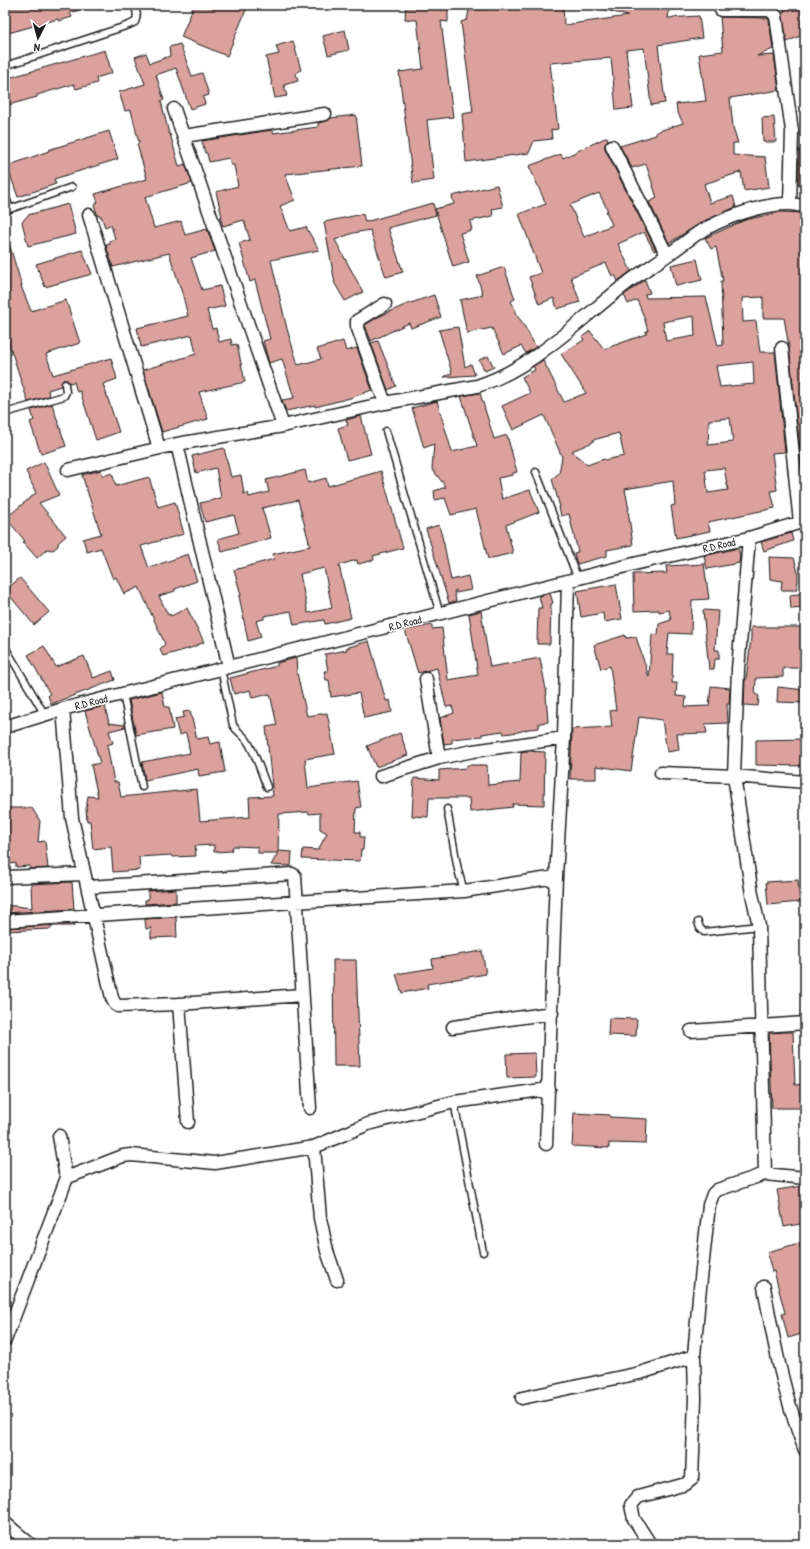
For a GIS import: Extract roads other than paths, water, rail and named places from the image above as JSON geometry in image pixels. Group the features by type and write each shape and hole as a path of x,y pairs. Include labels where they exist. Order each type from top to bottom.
{"street":[{"path":"721,10 770,10 776,16 792,131 790,204"},
{"path":"174,109 283,426"},
{"path":"184,136 325,114"},
{"path":"612,146 667,255"},
{"path":"68,470 177,444 283,426 386,403 477,386 506,374 542,352 628,282 699,233 730,217 765,207 790,204 805,206"},
{"path":"89,215 160,448"},
{"path":"385,304 357,321 357,326 386,403"},
{"path":"782,348 803,522"},
{"path":"177,444 225,668"},
{"name":"R.D Road","path":"5,727 63,709 573,580 749,538 803,522"},
{"path":"749,538 738,669 734,776 752,894 760,926 765,1174"},
{"path":"546,1144 556,877 573,580"},
{"path":"426,679 438,758"},
{"path":"63,709 72,818 112,998 115,1004 118,1006 179,1004 302,995"},
{"path":"381,776 438,758 492,748 564,738"},
{"path":"661,773 734,776 805,782"},
{"path":"5,877 84,874"},
{"path":"88,887 292,874 295,876 310,1108"},
{"path":"5,921 464,892 556,877"},
{"path":"179,1004 188,1122"},
{"path":"453,1027 552,1013"},
{"path":"691,1031 805,1022"},
{"path":"68,1175 71,1176 123,1156 131,1155 215,1163 314,1147 368,1124 454,1102 548,1089"},
{"path":"59,1136 65,1172 68,1175"},
{"path":"314,1147 320,1218 337,1280"},
{"path":"650,1544 634,1519 631,1505 638,1497 686,1484 692,1479 695,1399 694,1356 709,1205 713,1194 717,1190 765,1174 805,1178"},
{"path":"5,1340 68,1175"},
{"path":"764,1288 774,1345 786,1394 805,1450"},
{"path":"522,1398 640,1373 694,1356"},
{"path":"5,1523 30,1544"}],"lane":[{"path":"5,66 135,22 137,11 133,5"},
{"path":"5,195 10,209 72,188"},
{"path":"5,413 64,396 66,392 65,384"},
{"path":"386,431 440,614"},
{"path":"536,472 573,580"},
{"path":"5,647 45,714"},
{"path":"225,668 233,725 235,729 249,742 267,787"},
{"path":"123,694 142,787"},
{"path":"447,809 458,870 464,892"},
{"path":"698,922 700,928 704,932 760,926"},
{"path":"454,1102 483,1252"}]}
